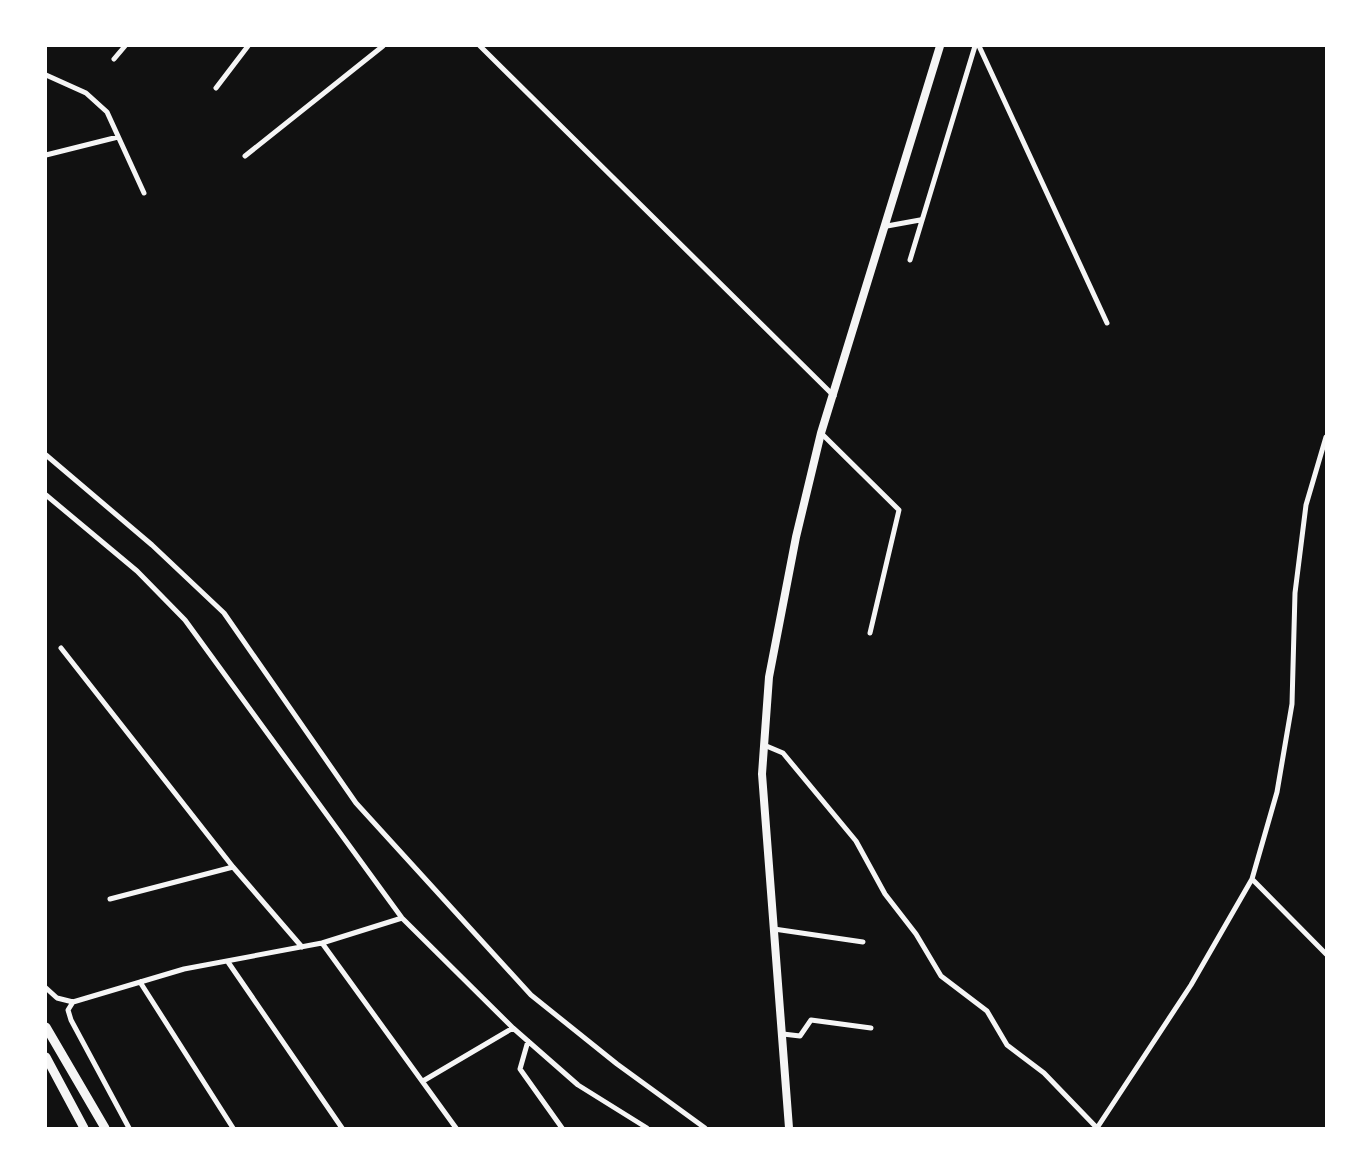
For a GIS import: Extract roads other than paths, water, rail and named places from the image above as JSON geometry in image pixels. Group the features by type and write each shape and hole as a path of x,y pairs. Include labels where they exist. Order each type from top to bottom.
{"main road":[{"path":"789,1129 762,774 769,677 796,537 821,433 887,226 940,46"},
{"path":"46,1027 105,1129"},
{"path":"46,1057 84,1129"}],"street":[{"path":"114,59 125,46"},
{"path":"216,88 248,46"},
{"path":"245,156 383,46"},
{"path":"480,46 834,396"},
{"path":"910,260 920,220 977,46"},
{"path":"977,46 1107,323"},
{"path":"46,75 86,93 107,112 144,194"},
{"path":"46,155 118,137"},
{"path":"887,226 920,220"},
{"path":"821,433 899,510 870,633"},
{"path":"763,745 783,753 856,841 885,894 916,934 941,976 987,1011 1007,1045 1044,1073 1097,1128 1191,985 1252,879 1277,792 1292,704 1295,593 1306,505 1326,437"},
{"path":"46,454 152,545 224,613 356,803 531,995 617,1064 705,1129"},
{"path":"46,495 137,571 185,620 402,918 513,1028 578,1085 647,1129"},
{"path":"61,648 233,867 302,947"},
{"path":"110,899 233,867"},
{"path":"1252,879 1326,954"},
{"path":"46,988 57,998 73,1002 184,969 322,943 402,918"},
{"path":"774,929 863,942"},
{"path":"322,943 456,1129"},
{"path":"228,962 342,1129"},
{"path":"139,982 233,1129"},
{"path":"73,1002 68,1010 71,1020 129,1129"},
{"path":"783,1034 800,1035 811,1020 872,1028"},
{"path":"423,1081 513,1028"},
{"path":"528,1041 520,1069 562,1129"}]}
